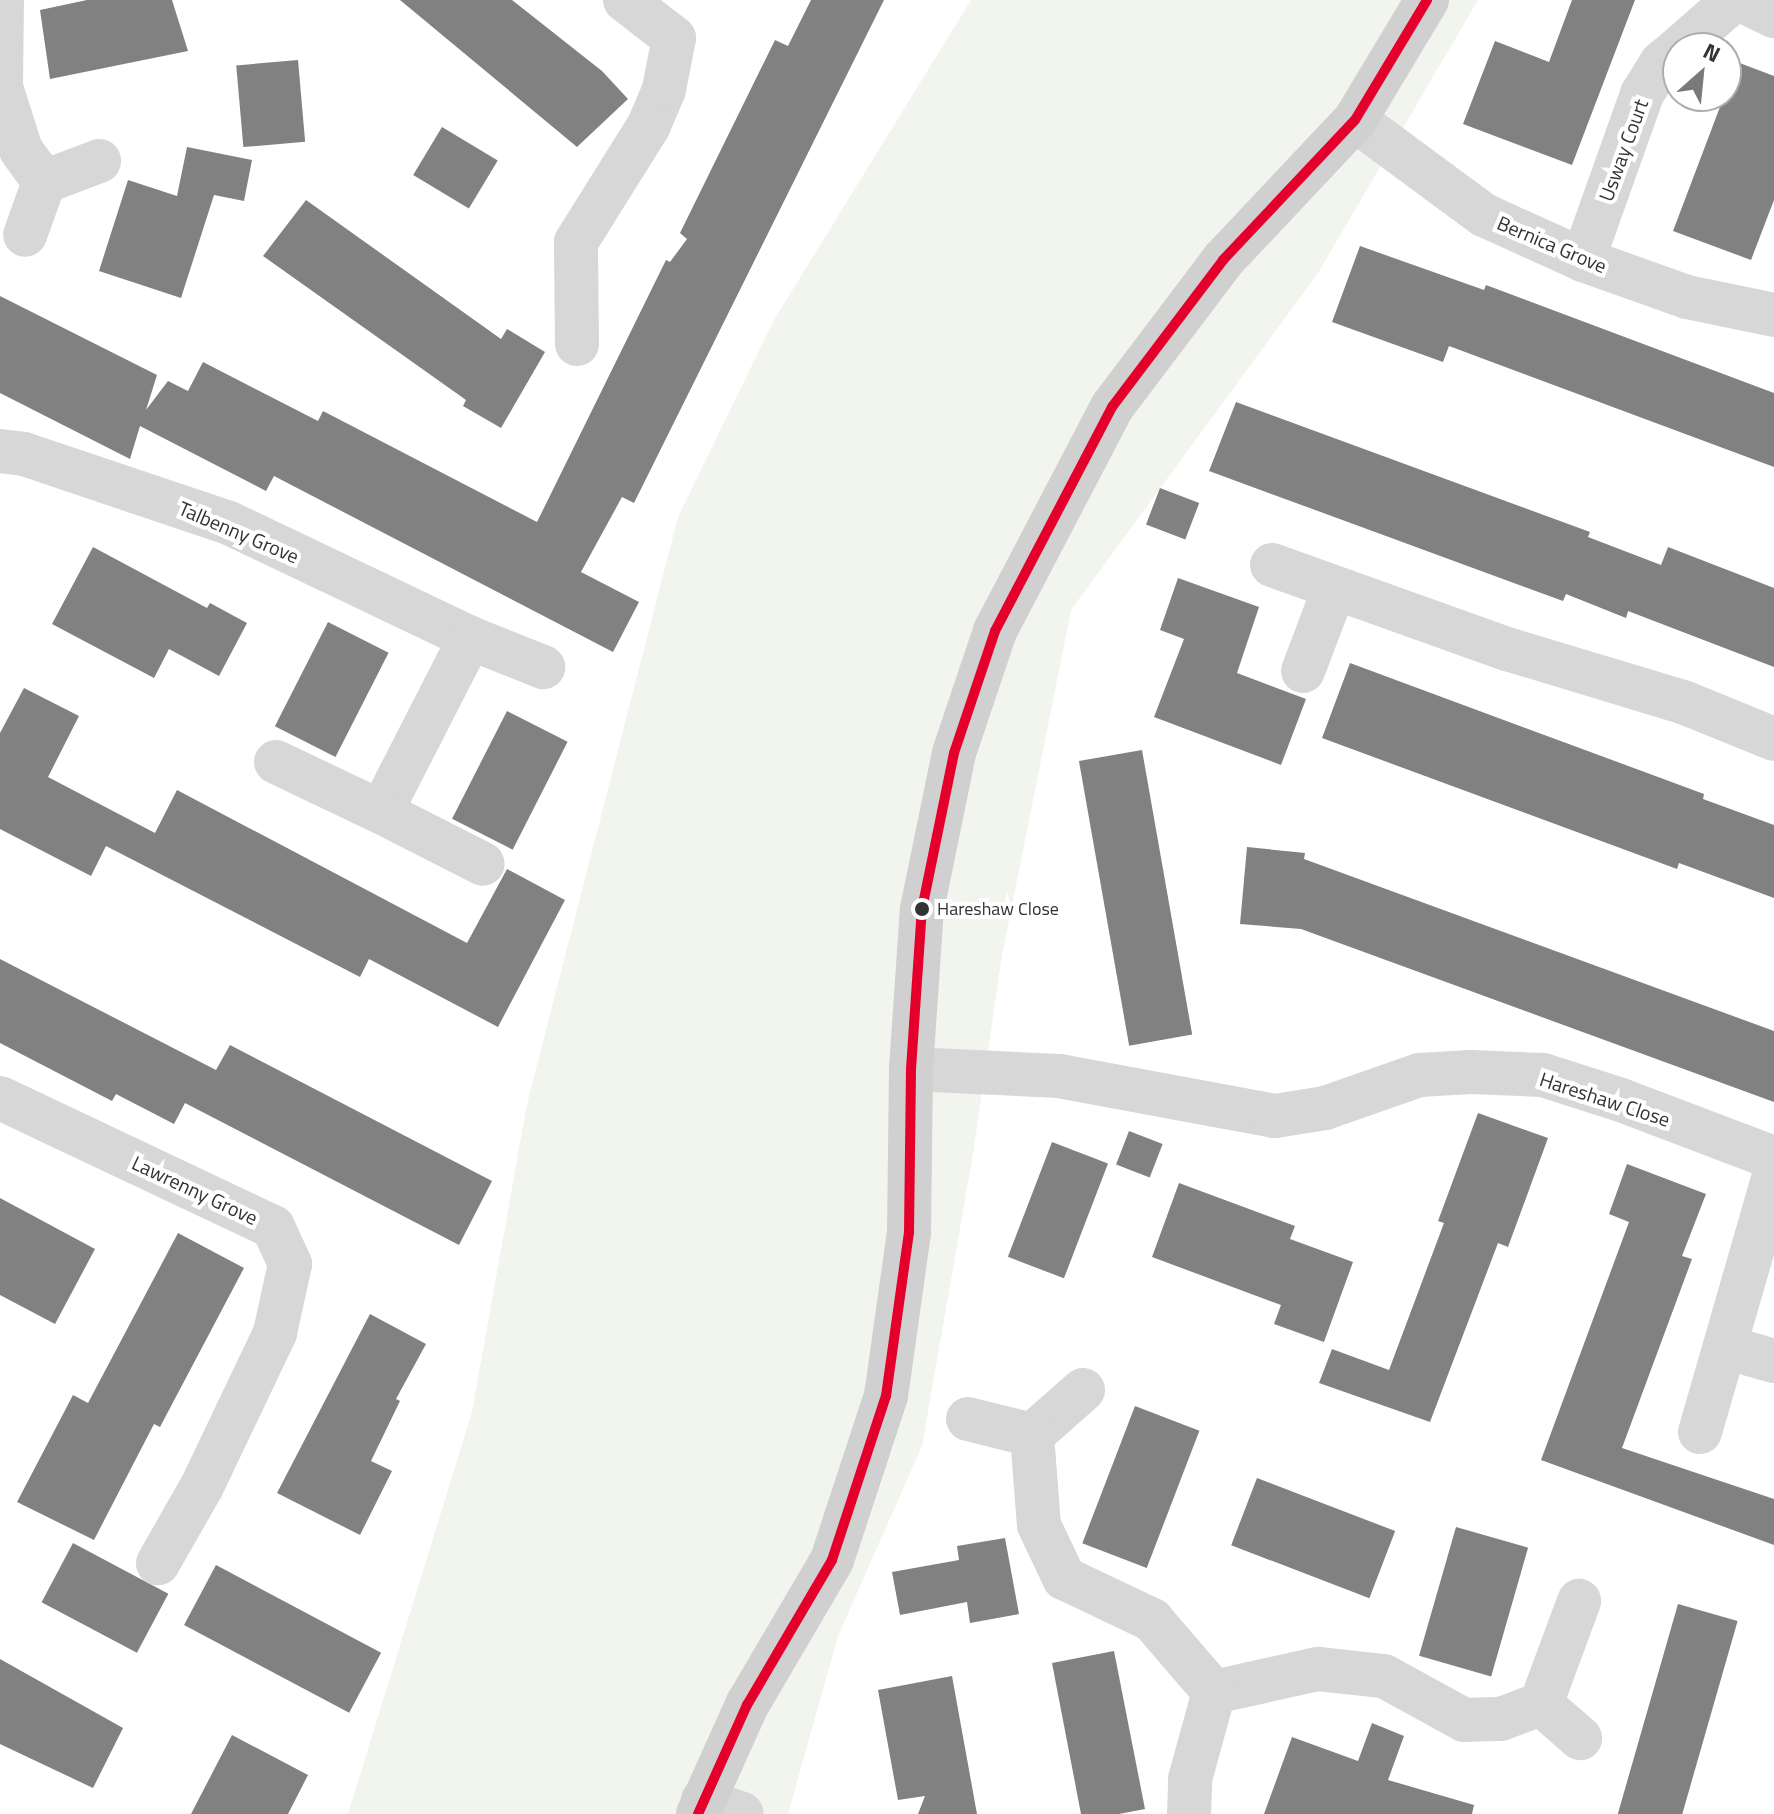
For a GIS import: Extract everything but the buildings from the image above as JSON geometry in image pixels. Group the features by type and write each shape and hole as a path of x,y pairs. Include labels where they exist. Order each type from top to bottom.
{"street":[{"path":"2,0 1,87 21,150 44,182"},
{"path":"577,344 576,242 649,125 664,89 674,38 625,0"},
{"path":"714,1809 747,1705 832,1560 886,1396 909,1233 911,1069 922,909 954,753 995,631 1112,407 1223,260 1355,120 1427,0"},
{"name":"Usway Court","path":"1697,32 1734,0"},
{"path":"1741,0 1774,16"},
{"name":"Usway Court","path":"1583,260 1642,94 1662,62"},
{"name":"Bernica Grove","path":"1355,120 1484,215 1583,260 1687,297 1774,315"},
{"path":"25,235 44,182 99,161"},
{"name":"Talbenny Grove","path":"0,451 24,454 229,523 470,638 543,667"},
{"path":"1272,565 1507,649 1683,702 1774,739"},
{"path":"1303,671 1334,589"},
{"path":"381,812 470,638"},
{"path":"276,762 483,864"},
{"name":"Hareshaw Close","path":"911,1069 1059,1076 1275,1116 1325,1108 1419,1075 1471,1072 1543,1075 1621,1100 1774,1158"},
{"name":"Lawrenny Grove","path":"0,1098 273,1227 290,1264 275,1333 202,1486 158,1563"},
{"path":"1700,1432 1774,1176"},
{"path":"1725,1347 1774,1361"},
{"path":"1032,1435 1083,1390"},
{"path":"968,1419 1032,1435"},
{"path":"1032,1435 1039,1525 1064,1578 1152,1620 1214,1692"},
{"path":"1214,1692 1318,1669 1384,1676 1464,1720 1501,1719 1541,1704 1579,1601"},
{"path":"1189,1814 1190,1779 1214,1692"},
{"path":"1541,1704 1580,1738"}],"shaded area":[{"path":"971,0 1478,0 1318,273 1071,610 1002,955 973,1154 922,1446 838,1636 788,1814 348,1814 472,1412 527,1104 678,517 774,320"}],"transit line":[{"path":"698,1814 747,1705 832,1560 886,1396 909,1233 911,1069 922,909 954,753 995,631 1112,407 1223,260 1355,120 1427,0"}],"place":[{"name":"Hareshaw Close","path":"922,909"}]}
